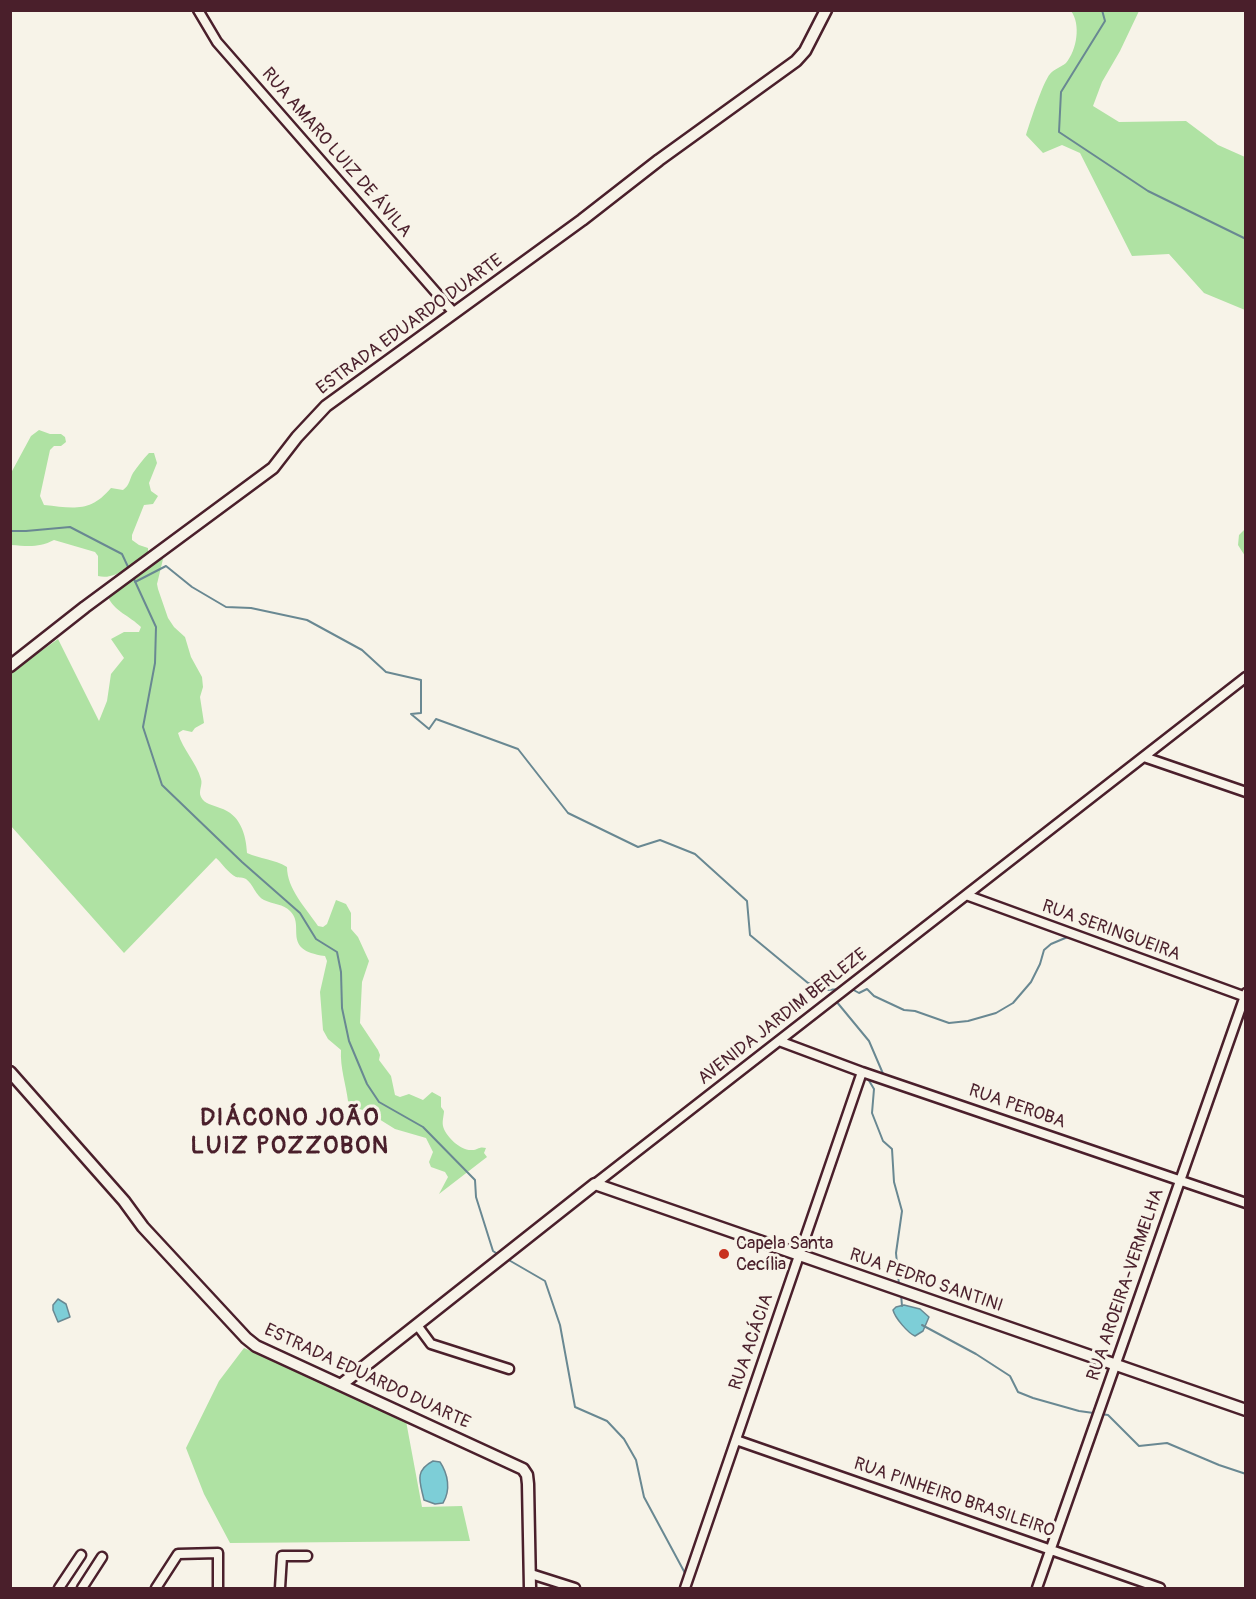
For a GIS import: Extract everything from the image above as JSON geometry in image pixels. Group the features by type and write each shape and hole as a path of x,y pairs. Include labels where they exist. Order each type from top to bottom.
{"street":[{"name":"RUA AMARO LUIZ DE ÁVILA","path":"198,10 217,42 454,313"},
{"name":"ESTRADA EDUARDO DUARTE","path":"10,666 85,607 273,468 297,437 326,406 796,61 806,51 826,10"},
{"name":"AVENIDA JARDIM BERLEZE","path":"342,1384 1245,678"},
{"path":"1144,757 1245,792"},
{"name":"RUA SERINGUEIRA","path":"966,895 1245,995"},
{"name":"RUA AROEIRA-VERMELHA","path":"1037,1588 1245,995"},
{"name":"RUA PEROBA","path":"779,1041 862,1072 1245,1203"},
{"name":"ESTRADA EDUARDO DUARTE","path":"10,1072 124,1201 143,1227 246,1338 265,1351 342,1384 523,1469 527,1475 528,1484 530,1588"},
{"name":"RUA ACÁCIA","path":"685,1588 862,1072"},
{"name":"RUA PEDRO SANTINI","path":"596,1184 1245,1410"},
{"path":"417,1325 431,1344 509,1368"},
{"name":"RUA PINHEIRO BRASILEIRO","path":"736,1440 1160,1588"},
{"path":"156,1588 178,1554 218,1554 218,1588"},
{"path":"59,1588 81,1555"},
{"path":"280,1588 282,1556 307,1556"},
{"path":"82,1588 102,1557"},
{"path":"531,1574 575,1588"}],"green space":[{"path":"1071,11 1139,11 1102,82 1093,106 1119,122 1186,121 1218,145 1245,157 1245,310 1204,293 1169,254 1132,256 1080,153 1062,145 1043,153 1026,135 1047,78 1066,63 1073,51 1077,30"},
{"path":"39,430 50,434 61,434 65,437 66,442 50,450 40,496 44,505 80,507 96,502 111,488 123,490 143,460 149,453 154,453 157,463 149,483 151,491 158,496 153,504 144,505 132,535 132,540 148,548 148,552 125,570 112,576 98,576 98,556 95,552 54,540 38,545 11,545 11,473 31,436"},
{"path":"1245,529 1245,556 1238,545 1239,535"},
{"path":"164,555 157,584 158,589 168,618 185,637 191,657 202,677 203,687 200,697 204,723 192,732 183,730 178,733 201,779 201,797 206,803 233,815 241,826 247,853 287,867 294,891 318,926 323,927 327,924 336,900 346,904 351,913 351,929 358,937 369,961 362,982 360,1023 378,1050 379,1060 391,1076 395,1095 400,1097 409,1094 423,1100 432,1092 441,1097 441,1107 444,1111 443,1126 450,1138 468,1150 486,1148 484,1153 487,1157 439,1194 448,1177 445,1172 431,1167 429,1162 433,1152 426,1138 395,1129 366,1111 356,1108 348,1101 341,1050 328,1039 323,1030 320,992 327,961 325,956 311,953 298,943 296,924 290,911 261,898 245,878 233,875 216,858 124,953 11,826 10,673 58,639 99,721 107,701 111,674 124,658 111,639 124,632 139,632 141,627 118,610 108,597"},
{"path":"244,1348 406,1421 422,1507 462,1506 470,1541 230,1543 204,1494 186,1448 219,1381"}],"water":[{"path":"58,1299 66,1304 70,1317 58,1322 53,1305"},
{"path":"904,1305 920,1309 929,1317 923,1331 915,1336 902,1325 893,1310"},
{"path":"433,1461 440,1462 447,1477 448,1487 443,1503 435,1504 424,1500 421,1488 421,1473"}],"waterway":[{"path":"1102,10 1105,21 1061,92 1059,132 1148,191 1246,239"},
{"path":"10,531 70,527 122,554 129,569"},
{"path":"135,582 166,566 192,587 226,607 251,608 307,620 362,650 386,672 421,680 421,713 411,714 429,729 436,719 518,749 568,813 638,847 660,840 695,854 747,901 750,935 808,983 826,990 841,989"},
{"path":"133,577 156,627 155,663 143,727 162,785 242,862 300,913 316,939 337,952 341,972 342,1008 349,1041 367,1084 379,1102 423,1127 475,1180 476,1197 493,1251 499,1255"},
{"path":"850,988 859,993 867,989 874,996 904,1010 915,1011 949,1023 968,1021 996,1013 1013,1003 1031,982 1044,950 1051,944 1070,936"},
{"path":"836,1001 869,1041 884,1076"},
{"path":"870,1078 868,1079 874,1089 872,1113 883,1141 892,1149 894,1182 902,1211 896,1253 899,1285"},
{"path":"507,1259 545,1281 560,1325 575,1407 607,1421 624,1439 636,1460 644,1497 686,1575"},
{"path":"901,1294 902,1306"},
{"path":"922,1325 976,1354 1010,1376 1018,1392 1079,1411 1108,1415 1139,1446 1167,1443 1246,1474"}],"place":[{"name":"Capela Santa Cecília","path":"724,1254"}],"district":[{"name":"DIÁCONO JOÃO LUIZ POZZOBON","path":"290,1133"}]}
